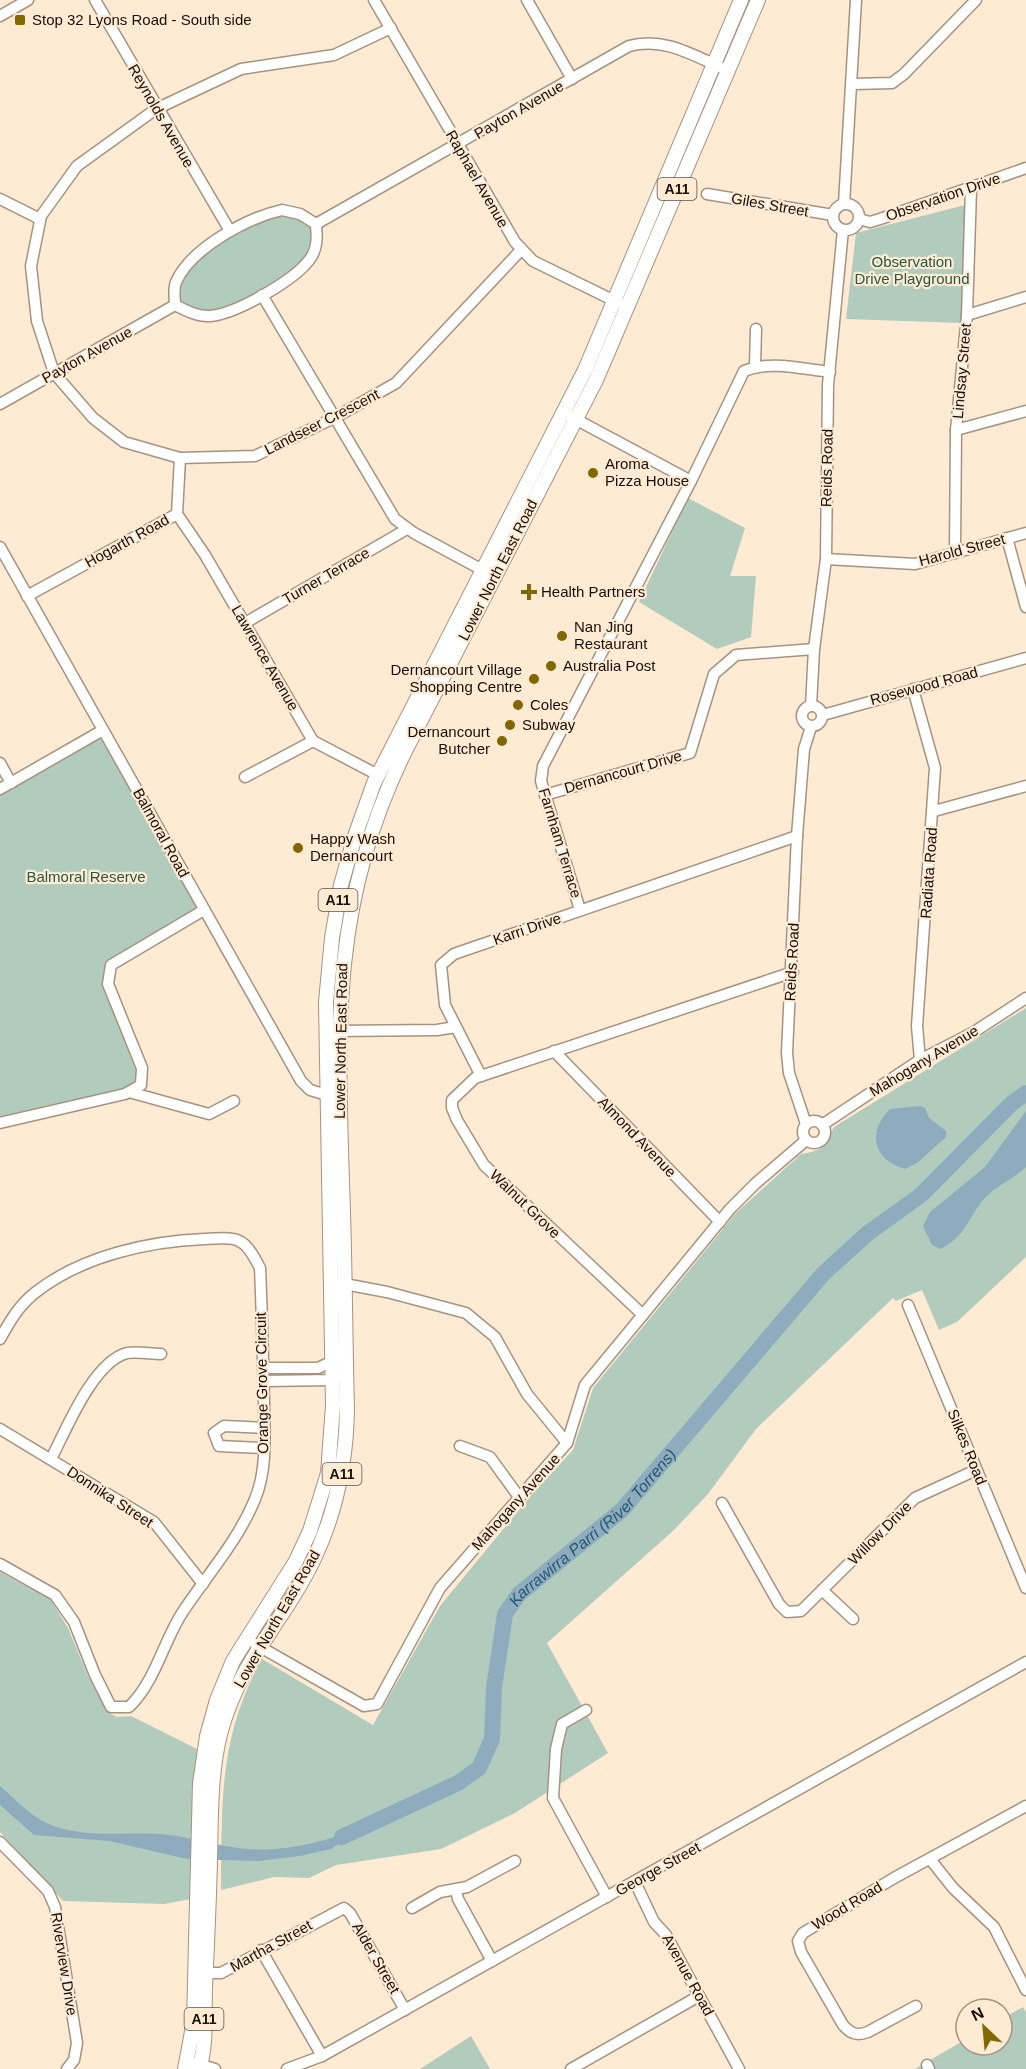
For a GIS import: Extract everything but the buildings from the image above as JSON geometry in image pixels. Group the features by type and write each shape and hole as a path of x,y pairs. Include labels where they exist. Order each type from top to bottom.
{"main road":[{"name":"Lower North East Road","path":"333,1031 346,932 360,869 373,826 404,753 495,577 570,416 615,301 741,0"},
{"name":"Lower North East Road","path":"193,2066 194,2021 201,1973 205,1875 206,1810 202,1765 211,1717 224,1679 296,1561 316,1514 328,1473 332,1443 337,1282 333,1031 329,961 338,901 355,836 378,775 482,570 570,416 628,307 758,0"},
{"name":"Lower North East Road","path":"206,1810 223,1725 238,1683 259,1646 305,1577 333,1510 346,1437 346,1369 337,1282"}],"street":[{"path":"0,16 28,0"},
{"name":"Reynolds Avenue","path":"94,0 156,109 230,231"},
{"name":"Raphael Avenue","path":"374,0 508,233 521,250 533,261 628,307"},
{"path":"527,0 572,79"},
{"path":"844,204 853,84 856,0"},
{"path":"853,84 892,82 904,74 976,0"},
{"name":"Landseer Crescent","path":"390,28 334,55 241,69 156,109 77,166 40,219 31,266 37,321 54,373 93,418 124,442 180,458 255,456 336,417 396,383 521,250"},
{"name":"Payton Avenue","path":"316,224 628,46 646,41 662,43 728,71"},
{"name":"Observation Drive","path":"859,219 870,222 880,219 1026,168"},
{"name":"Lindsay Street","path":"955,553 956,430 967,315 971,189"},
{"name":"Giles Street","path":"707,194 833,215"},
{"path":"0,199 40,219"},
{"path":"844,204 856,209 859,219 853,227 843,230 835,224 833,215 835,209 844,204"},
{"path":"282,210 300,214 316,224 318,240 311,258 298,273 262,295 227,312 209,316 175,305 175,285 183,269 230,231 264,214 282,210"},
{"name":"Reids Road","path":"811,706 814,650 826,559 830,372 843,230"},
{"path":"262,295 395,519 407,529 495,577"},
{"path":"967,315 1026,297"},
{"name":"Payton Avenue","path":"0,404 175,305"},
{"path":"756,329 755,366 830,372"},
{"name":"Farnham Terrace","path":"580,910 541,781 543,766 691,481 744,371 755,366"},
{"path":"956,430 1026,411"},
{"path":"570,416 691,481"},
{"name":"Hogarth Road","path":"27,596 177,514 180,458"},
{"name":"Lawrence Avenue","path":"177,514 205,555 313,741"},
{"name":"Turner Terrace","path":"245,623 407,529"},
{"name":"Harold Street","path":"826,559 915,564 1026,533"},
{"path":"1006,538 1026,607"},
{"name":"Balmoral Road","path":"0,547 301,1081 310,1090 333,1097"},
{"name":"Dernancourt Drive","path":"545,795 690,753 714,674 738,653 814,650"},
{"name":"Rosewood Road","path":"823,715 1026,658"},
{"name":"Radiata Road","path":"913,689 935,768 934,811 917,1026 920,1060"},
{"path":"811,706 818,707 823,715 819,724 810,727 804,723 802,715 805,709 811,706"},
{"name":"Reids Road","path":"806,1124 789,1073 787,1053 797,836 804,749 810,727"},
{"path":"0,789 103,730"},
{"path":"245,777 313,741 378,775"},
{"path":"0,763 11,783"},
{"path":"934,811 1026,786"},
{"name":"Karri Drive","path":"478,1077 445,1005 441,965 453,954 797,836"},
{"path":"0,1123 129,1092 141,1085 142,1068 108,984 111,965 204,910"},
{"path":"478,1077 792,972"},
{"name":"Mahogany Avenue","path":"822,1125 920,1060 974,1032 1026,998"},
{"path":"333,1031 456,1027"},
{"name":"Almond Avenue","path":"554,1052 720,1222"},
{"name":"Walnut Grove","path":"478,1077 452,1100 452,1108 478,1156 497,1178 643,1315"},
{"path":"129,1092 209,1114 234,1101"},
{"path":"813,1121 822,1125 825,1135 821,1141 814,1143 805,1141 802,1133 806,1124 813,1121"},
{"name":"Mahogany Avenue","path":"247,1638 364,1706 377,1704 440,1588 567,1443 585,1385 720,1222 756,1183 805,1141"},
{"name":"Orange Grove Circuit","path":"0,1339 17,1309 36,1291 96,1260 174,1240 234,1239 248,1247 260,1268 264,1428 262,1471 256,1498 230,1547 202,1584 163,1647 143,1694 129,1707 111,1707 95,1675 74,1622 56,1595 0,1564"},
{"path":"337,1282 387,1292 466,1313 495,1338 527,1394 567,1443"},
{"name":"Silkes Road","path":"908,1305 1026,1588"},
{"path":"51,1459 90,1386 105,1368 127,1353 161,1354"},
{"path":"263,1368 318,1368 333,1361"},
{"path":"264,1381 333,1380 346,1369"},
{"path":"263,1448 219,1446 214,1433 224,1426 264,1428"},
{"name":"Donnika Street","path":"0,1429 154,1522 202,1584"},
{"path":"460,1446 490,1457 519,1497"},
{"name":"Willow Drive","path":"722,1503 783,1608 787,1612 801,1611 915,1498 976,1470"},
{"path":"822,1590 853,1619"},
{"name":"George Street","path":"287,2069 322,2056 1026,1662"},
{"path":"586,1710 562,1724 556,1749 553,1798 608,1897"},
{"name":"Wood Road","path":"916,2006 861,2035 851,2033 843,2025 801,1952 798,1941 810,1927 1026,1806"},
{"name":"Riverview Drive","path":"0,1842 48,1891 55,1907 77,2043 74,2060 68,2069"},
{"path":"930,1859 953,1888 994,1927 1026,1990"},
{"path":"412,1908 440,1892 456,1890 515,1861"},
{"name":"Avenue Road","path":"635,1882 654,1922 666,1935 740,2069"},
{"path":"456,1890 458,1899 492,1961"},
{"name":"Martha Street","path":"201,1973 221,1973 344,1908"},
{"name":"Alder Street","path":"344,1908 350,1913 405,2010"},
{"path":"261,1950 322,2056"},
{"path":"570,2069 699,1996"},
{"path":"193,2066 214,2069"}],"green space":[{"name":"Observation Drive Playground","path":"965,205 961,323 846,319 856,233"},
{"path":"282,210 316,224 311,258 262,295 209,317 175,305 183,269 230,231"},
{"path":"688,498 745,528 730,576 756,576 751,637 717,649 639,602"},
{"name":"Balmoral Reserve","path":"103,730 204,910 111,966 108,984 142,1068 141,1085 0,1123 0,789"},
{"path":"1026,1008 1026,1257 957,1322 939,1330 922,1290 896,1301 893,1298 756,1429 708,1494 674,1530 547,1643 608,1753 515,1813 441,1849 336,1865 309,1878 274,1877 221,1890 225,1772 237,1716 262,1659 373,1725 440,1606 533,1493 573,1450 593,1388 736,1213 801,1154 820,1149 834,1127"},
{"path":"0,1572 51,1600 68,1628 88,1676 107,1712 117,1717 131,1716 197,1749 191,1899 164,1904 63,1901 0,1832"},
{"path":"1023,2007 1026,2012 1026,2069 915,2069 954,2046 954,2057 1014,2057 1014,2012"},
{"path":"471,2036 490,2069 420,2069"}],"water":[{"path":"920,1106 925,1108 929,1118 946,1131 946,1137 917,1163 905,1169 894,1165 880,1152 876,1136 878,1127 890,1109"},
{"path":"1026,1111 1026,1167 981,1202 963,1230 951,1243 941,1249 932,1245 923,1226 930,1212 985,1167"},
{"path":"0,1786 37,1818 51,1825 77,1832 160,1834 232,1847 266,1850 314,1843 362,1828 331,1849 300,1856 258,1861 187,1859 109,1841 34,1835 0,1805"}],"waterway":[{"name":"Karrawirra Parri (River Torrens)","path":"342,1837 458,1783 479,1768 492,1739 494,1688 505,1614 519,1594 622,1510 823,1274 868,1233 921,1195 1012,1103 1026,1093"}],"place":[{"name":"Stop 32 Lyons Road - South side","path":"20,20"},
{"name":"Aroma Pizza House","path":"593,473"},
{"name":"Health Partners","path":"529,592"},
{"name":"Nan Jing Restaurant","path":"562,636"},
{"name":"Australia Post","path":"551,666"},
{"name":"Dernancourt Village Shopping Centre","path":"534,679"},
{"name":"Coles","path":"518,705"},
{"name":"Subway","path":"510,725"},
{"name":"Dernancourt Butcher","path":"502,741"},
{"name":"Happy Wash Dernancourt","path":"298,848"}]}
